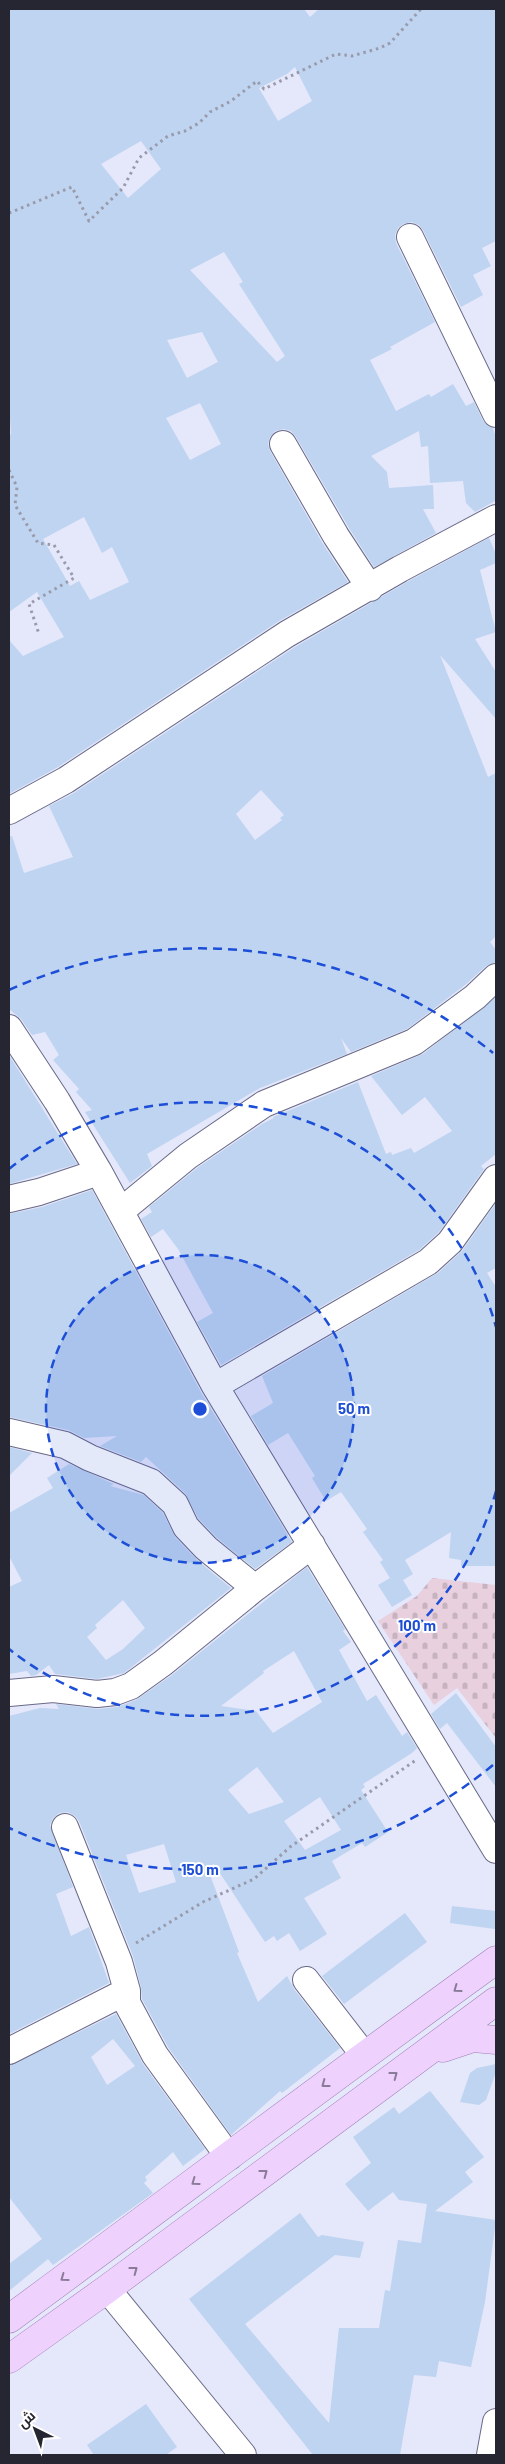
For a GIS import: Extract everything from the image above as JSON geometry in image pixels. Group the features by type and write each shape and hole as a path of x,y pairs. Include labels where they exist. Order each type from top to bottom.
{"main road":[{"path":"9,2319 364,2055 496,1960"},
{"path":"9,2359 107,2289 496,2001"},
{"path":"416,2059 460,2041 473,2038 496,2040"}],"street":[{"path":"410,237 496,414"},
{"path":"283,444 336,536 370,588"},
{"path":"9,811 66,780 287,634 496,518"},
{"path":"121,1211 188,1156 264,1104 414,1042 474,998 496,977"},
{"path":"9,1028 58,1101 99,1172 215,1386 496,1848"},
{"path":"9,1199 39,1192 99,1172"},
{"path":"215,1386 428,1262 450,1242 496,1178"},
{"path":"9,1432 65,1445 90,1458 151,1482 175,1504 186,1527 206,1548 255,1588"},
{"path":"9,1693 53,1689 97,1694 123,1690 163,1663 255,1588 312,1545"},
{"path":"65,1827 114,1950 127,1991 127,2003 155,2055 229,2157"},
{"path":"306,1980 364,2055"},
{"path":"9,2051 127,1991"},
{"path":"107,2289 243,2455"},
{"path":"490,2455 496,2422"}],"path":[{"path":"9,213 72,186 89,221 123,188 139,158 168,136 186,131 199,123 210,112 231,101 257,81 264,89 336,54 352,56 390,43 421,9"},
{"path":"9,470 17,487 15,504 38,543 54,545 74,578 29,604 39,634"},
{"path":"114,1950 132,1945 203,1902 254,1879 290,1847 435,1746"}],"green space":[{"path":"432,1578 496,1585 496,1738 457,1688 434,1705 378,1621 417,1596"}],"building":[{"path":"9,9 304,9 310,17 319,9 496,9 496,241 482,248 491,266 473,275 483,295 461,307 423,230 419,225 412,222 403,224 398,228 395,235 396,243 435,322 390,347 392,349 370,360 396,411 429,394 431,397 453,384 466,406 474,402 483,421 493,428 496,438 495,501 475,512 466,503 463,481 430,483 428,446 421,447 419,431 371,456 387,472 389,488 433,485 434,509 423,509 436,533 374,567 296,437 291,431 284,429 275,431 270,437 268,444 270,451 323,544 348,582 279,621 58,767 9,794 9,640 23,656 64,637 37,592 9,612 9,435 11,434 9,402","holes":["295,67 312,101 278,121 259,88 287,74","141,141 161,169 128,198 101,164","224,252 243,282 239,284 285,356 277,362 190,270","202,332 218,362 187,378 167,340","200,403 221,444 190,460 166,418","84,517 102,553 112,547 129,582 90,600 79,581 70,586 43,539"]},
{"path":"489,538 496,554 496,563 480,570 496,632 475,639 496,672 496,719 440,655 488,777 496,773 496,936 490,942 496,950 496,962 486,966 465,985 407,1029 351,1052 341,1038 347,1054 260,1088 147,1154 152,1166 130,1183 85,1112 92,1110 76,1092 79,1089 53,1060 59,1055 45,1032 32,1035 21,1019 9,1009 9,837 12,836 24,873 73,857 49,806 74,793 295,647 407,582","holes":["261,790 284,815 280,818 282,820 255,840 236,814"]},
{"path":"496,997 496,1154 481,1166 484,1169 439,1232 419,1250 221,1365 197,1322 213,1313 178,1249 163,1229 151,1237 141,1219 152,1212 149,1207 197,1168 273,1117 358,1082 386,1154 391,1152 392,1155 411,1148 414,1153 452,1131 425,1097 402,1115 371,1076 423,1054"},
{"path":"9,1055 77,1164 9,1184"},
{"path":"92,1190 202,1394 292,1542 255,1569 216,1537 198,1518 185,1493 146,1457 141,1462 100,1446 117,1436 84,1438 68,1430 9,1417 9,1214 42,1207"},
{"path":"496,1203 496,1268 487,1273 496,1287 496,1566 461,1566 461,1560 449,1558 451,1532 405,1560 413,1574 403,1580 412,1595 392,1607 378,1585 390,1578 380,1562 383,1560 363,1532 367,1529 341,1492 326,1501 312,1478 315,1476 288,1433 268,1445 251,1416 273,1403 262,1376 438,1273 462,1251"},
{"path":"9,1447 32,1453 9,1476"},
{"path":"69,1464 114,1484 110,1486 144,1495 163,1513 175,1537 197,1560 231,1588 124,1673 97,1679 55,1674 49,1665 36,1675 31,1676 27,1671 9,1674 9,1587 22,1581 9,1556 9,1513 53,1488 47,1478","holes":["123,1600 145,1628 123,1649 106,1660 87,1637 97,1628 95,1625"]},
{"path":"307,1567 351,1642 339,1650 367,1701 376,1695 402,1736 407,1732 417,1748 363,1784 365,1787 361,1790 388,1832 365,1847 362,1843 332,1861 341,1878 304,1898 327,1934 300,1951 289,1933 277,1941 274,1936 265,1942 214,1864 207,1867 239,1952 237,1953 258,2002 287,1976 294,1989 340,2048 282,2093 280,2091 231,2135 168,2047 142,1999 133,1956 79,1821 68,1812 59,1813 53,1818 50,1825 73,1887 56,1894 71,1936 89,1927 109,1983 9,2034 9,1716 40,1708 59,1709 56,1704 98,1709 117,1707 136,1700 172,1675","holes":["294,1651 322,1702 273,1733 256,1711 221,1706 264,1673 263,1671","257,1767 284,1802 249,1814 228,1790","320,1797 341,1830 305,1850 284,1821","164,1844 176,1882 139,1893 126,1855"]},
{"path":"456,1693 496,1747 496,1787 447,1723 440,1729 431,1714"},
{"path":"452,1906 496,1911 495,1929 450,1923"},
{"path":"405,1913 427,1942 344,2004 322,1976"},
{"path":"116,2014 143,2064 205,2149 183,2166 173,2152 145,2177 147,2180 144,2183 153,2193 53,2265 48,2259 9,2291 9,2264 42,2239 9,2197 9,2066","holes":["113,2039 135,2066 107,2085 91,2057"]},
{"path":"496,2064 496,2072 486,2100 479,2105 460,2102 470,2073 477,2068"},
{"path":"430,2091 484,2157 465,2172 473,2182 435,2211 496,2220 485,2302 471,2367 439,2361 436,2377 414,2375 400,2455 313,2455 189,2299 300,2213 318,2237 322,2235 364,2242 360,2258 335,2255 245,2324 329,2423 339,2328 379,2328 385,2290 390,2291 398,2240 421,2243 427,2204 399,2200 393,2192 368,2211 345,2184 371,2163 353,2137 394,2107 399,2114"},
{"path":"146,2404 177,2447 166,2455 94,2455 87,2445"}]}
